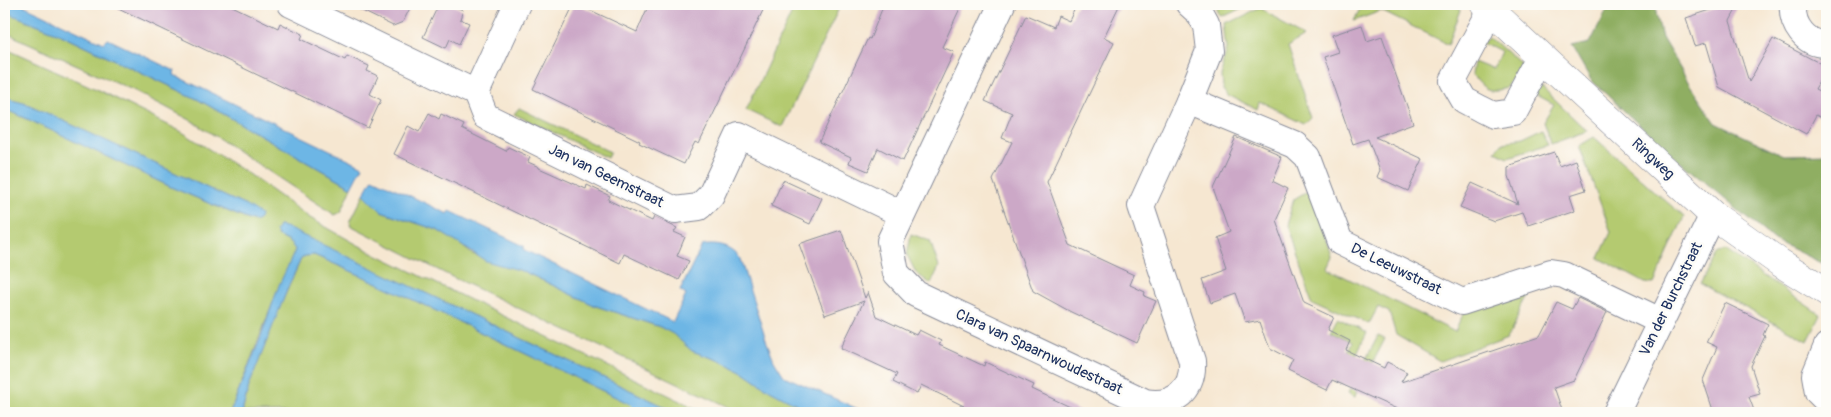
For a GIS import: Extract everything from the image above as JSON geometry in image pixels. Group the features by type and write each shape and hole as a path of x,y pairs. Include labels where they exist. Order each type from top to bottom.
{"street":[{"path":"291,4 476,93 517,4"},
{"name":"Clara van Spaarnwoudestraat","path":"1002,4 890,241 896,273 916,294 1145,402 1158,404 1176,398 1185,390 1191,381 1193,373 1192,361 1141,206 1189,101 1209,51 1206,25 1200,14 1189,4"},
{"path":"1793,4 1792,12 1795,24 1802,34 1812,40 1827,44"},
{"path":"1488,7 1453,81 1464,100 1493,115 1513,112 1542,58"},
{"name":"Ringweg","path":"1488,7 1713,214 1779,262 1827,292"},
{"name":"Jan van Geemstraat","path":"476,93 486,116 675,210 699,207 711,195 739,135 902,214"},
{"name":"De Leeuwstraat","path":"1189,101 1295,145 1308,157 1340,242 1462,302 1551,273 1564,275 1660,321"},
{"name":"Van der Burchstraat","path":"1616,413 1713,214"},
{"path":"1827,346 1815,375 1818,392 1827,401"},
{"path":"1630,384 1640,413"}],"green space":[{"path":"796,4 841,4 782,127 746,110"},
{"path":"1215,4 1251,4 1222,18"},
{"path":"1362,4 1454,4 1461,10 1448,44 1381,11 1354,21"},
{"path":"1610,4 1656,4 1656,13 1662,38 1690,85 1716,123 1784,155 1827,154 1827,266 1774,240 1668,152 1591,80 1572,47 1590,43"},
{"path":"1261,8 1307,33 1288,44 1313,118 1306,125 1260,103 1258,110 1226,94 1221,87 1220,73 1229,48 1226,25"},
{"path":"4,9 13,15 59,33 197,99 352,187 341,212 335,215 194,122 135,91 4,32"},
{"path":"1489,36 1524,68 1510,88 1488,89 1472,74 1474,62 1494,70 1502,52 1482,42"},
{"path":"4,47 96,89 182,132 248,174 310,218 358,245 706,413 678,413 432,296 278,226 277,236 289,242 295,249 294,253 230,413 4,413 4,109 173,188 254,222 259,219 246,206 23,102 4,97"},
{"path":"1542,88 1587,131 1551,144 1543,123 1554,105 1535,95"},
{"path":"519,108 610,152 607,158 514,114"},
{"path":"1541,131 1548,145 1507,158 1496,152 1501,144 1520,141"},
{"path":"1594,137 1684,217 1654,284 1645,283 1599,258 1611,232 1579,146"},
{"path":"1311,189 1332,257 1327,268 1455,332 1465,310 1535,286 1509,335 1440,361 1396,335 1389,312 1378,307 1369,324 1312,298 1285,225 1293,200"},
{"path":"364,194 381,211 437,230 472,254 525,272 596,306 673,333 692,351 721,361 744,372 770,390 813,413 742,413 454,278 350,225"},
{"path":"911,234 930,241 939,267 931,284 916,273 907,255"},
{"path":"1725,250 1821,315 1808,341 1700,284 1717,254"},
{"path":"314,255 378,283 630,404 635,413 242,413 249,386 276,316 301,259 305,256"},
{"path":"1338,318 1367,333 1342,385 1334,381 1353,342 1331,331"},
{"path":"1378,336 1385,339 1355,397 1348,393"}],"water":[{"path":"4,4 21,4 104,43 108,39 175,71 174,75 363,166 352,187 197,99 59,33 13,15 4,9"},
{"path":"4,97 23,102 246,206 260,215 259,219 254,222 173,188 4,109"},
{"path":"373,178 448,214 450,211 524,246 524,250 673,322 686,295 680,291 702,246 718,245 728,248 740,259 766,340 774,360 784,376 867,413 813,413 770,390 744,372 721,361 692,351 673,334 660,327 596,306 525,272 486,261 437,230 381,211 364,194"},
{"path":"278,226 285,227 678,413 635,413 630,404 378,283 314,255 305,256 301,259 289,285 249,386 243,412 230,413 261,337 279,285 294,253 295,249 289,242 277,236 275,231"}],"building":[{"path":"110,4 228,4 278,28 280,23 303,34 301,39 345,60 347,56 369,66 367,71 378,76 370,94 381,100 368,128"},
{"path":"348,4 412,4 403,22 393,26"},
{"path":"439,4 449,4 463,10 460,19 469,23 459,44 450,39 446,48 423,37"},
{"path":"574,4 637,32 649,4 766,4 699,144 695,142 684,164 533,89"},
{"path":"884,4 962,4 942,47 954,52 903,161 878,148 868,171 849,163 851,157 819,142 868,38 870,39"},
{"path":"1077,4 1120,4 1104,37 1114,42 1047,182 1070,245 1134,275 1130,285 1145,292 1144,296 1156,301 1137,343 1071,312 1033,291 993,180 1012,142 1002,138 1012,113 985,101 1026,15 1054,27 1058,16 1069,21"},
{"path":"1729,4 1739,4 1730,21 1749,82 1773,39 1827,67 1815,89 1827,95 1827,121 1816,115 1806,134 1719,87 1706,43 1695,46 1686,18"},
{"path":"1362,25 1367,41 1382,36 1413,123 1375,137 1423,159 1408,191 1377,177 1380,170 1368,139 1353,144 1323,57 1338,52 1332,35"},
{"path":"429,113 439,119 441,114 464,125 462,129 506,151 508,147 530,157 528,162 539,168 586,189 587,185 610,196 608,200 652,221 654,217 677,228 674,232 685,237 677,256 689,261 679,280 624,254 620,263 394,154 408,126 419,132"},
{"path":"1236,137 1282,157 1272,180 1288,188 1274,219 1304,303 1334,317 1328,330 1350,341 1346,350 1384,368 1387,362 1407,372 1401,382 1539,335 1556,302 1572,309 1578,298 1607,312 1574,380 1554,387 1563,413 1406,413 1332,380 1327,390 1288,371 1293,360 1270,348 1260,319 1245,322 1235,294 1210,303 1202,280 1226,271 1215,238 1229,232 1213,187"},
{"path":"1554,152 1560,166 1576,160 1586,190 1570,195 1575,210 1528,226 1522,212 1494,221 1460,207 1472,183 1518,204 1509,176 1509,167"},
{"path":"783,180 822,198 810,224 771,206"},
{"path":"841,230 865,298 868,292 876,316 916,335 919,330 941,341 939,345 984,366 985,362 1034,385 1032,389 1083,413 960,413 964,406 921,385 917,394 893,382 897,374 841,348 864,301 825,315 799,244"},
{"path":"1725,303 1768,324 1763,335 1765,336 1751,366 1760,394 1749,397 1755,413 1714,413 1703,380 1717,347 1706,342"}]}
